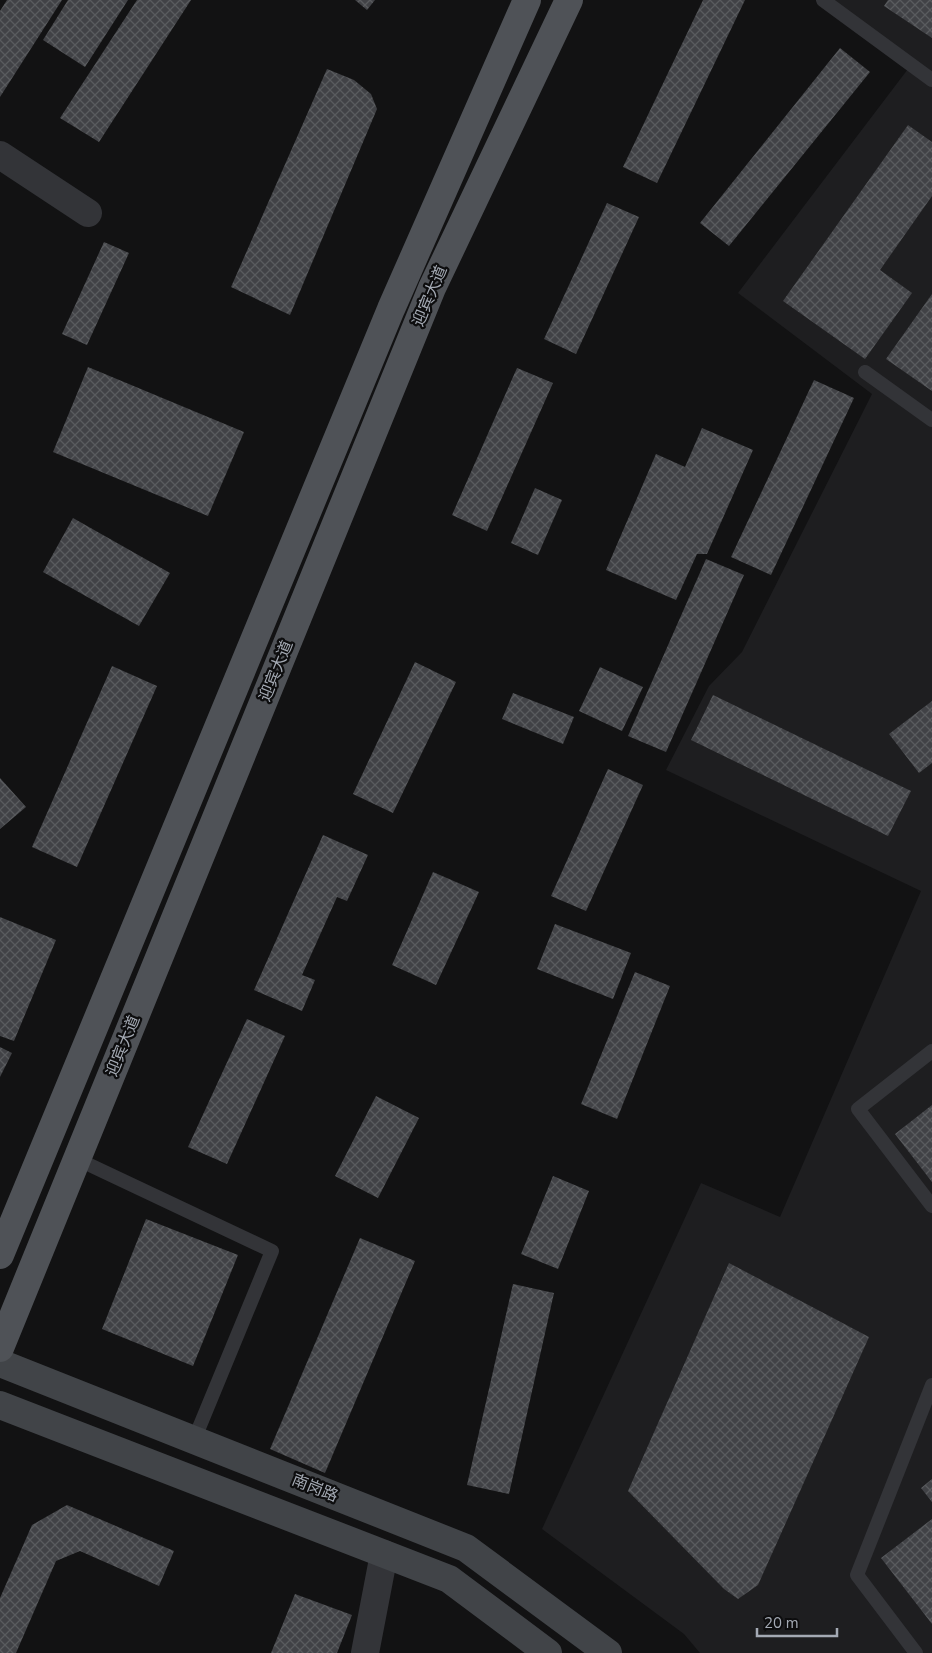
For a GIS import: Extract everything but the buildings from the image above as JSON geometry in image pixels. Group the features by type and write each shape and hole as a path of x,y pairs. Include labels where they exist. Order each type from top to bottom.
{"main road":[{"name":"迎宾大道","path":"0,1255 391,309 528,0"},
{"name":"迎宾大道","path":"0,1348 432,288 568,0"},
{"name":"南岗路","path":"0,1363 466,1548 608,1653"},
{"path":"0,1405 449,1579 548,1653"}],"street":[{"path":"3,165 88,213"},
{"path":"365,1653 384,1554"}],"lane":[{"path":"823,0 932,80"},
{"path":"865,372 932,420"},
{"path":"932,1050 858,1109 932,1206"},
{"path":"77,1159 272,1251 194,1440"},
{"path":"916,1653 857,1575 932,1385"}],"shaded area":[{"path":"823,0 932,0 932,1653 700,1653 684,1634 542,1529 701,1183 780,1217 921,891 666,770 709,686 742,652 872,394 738,293 911,65"}]}
